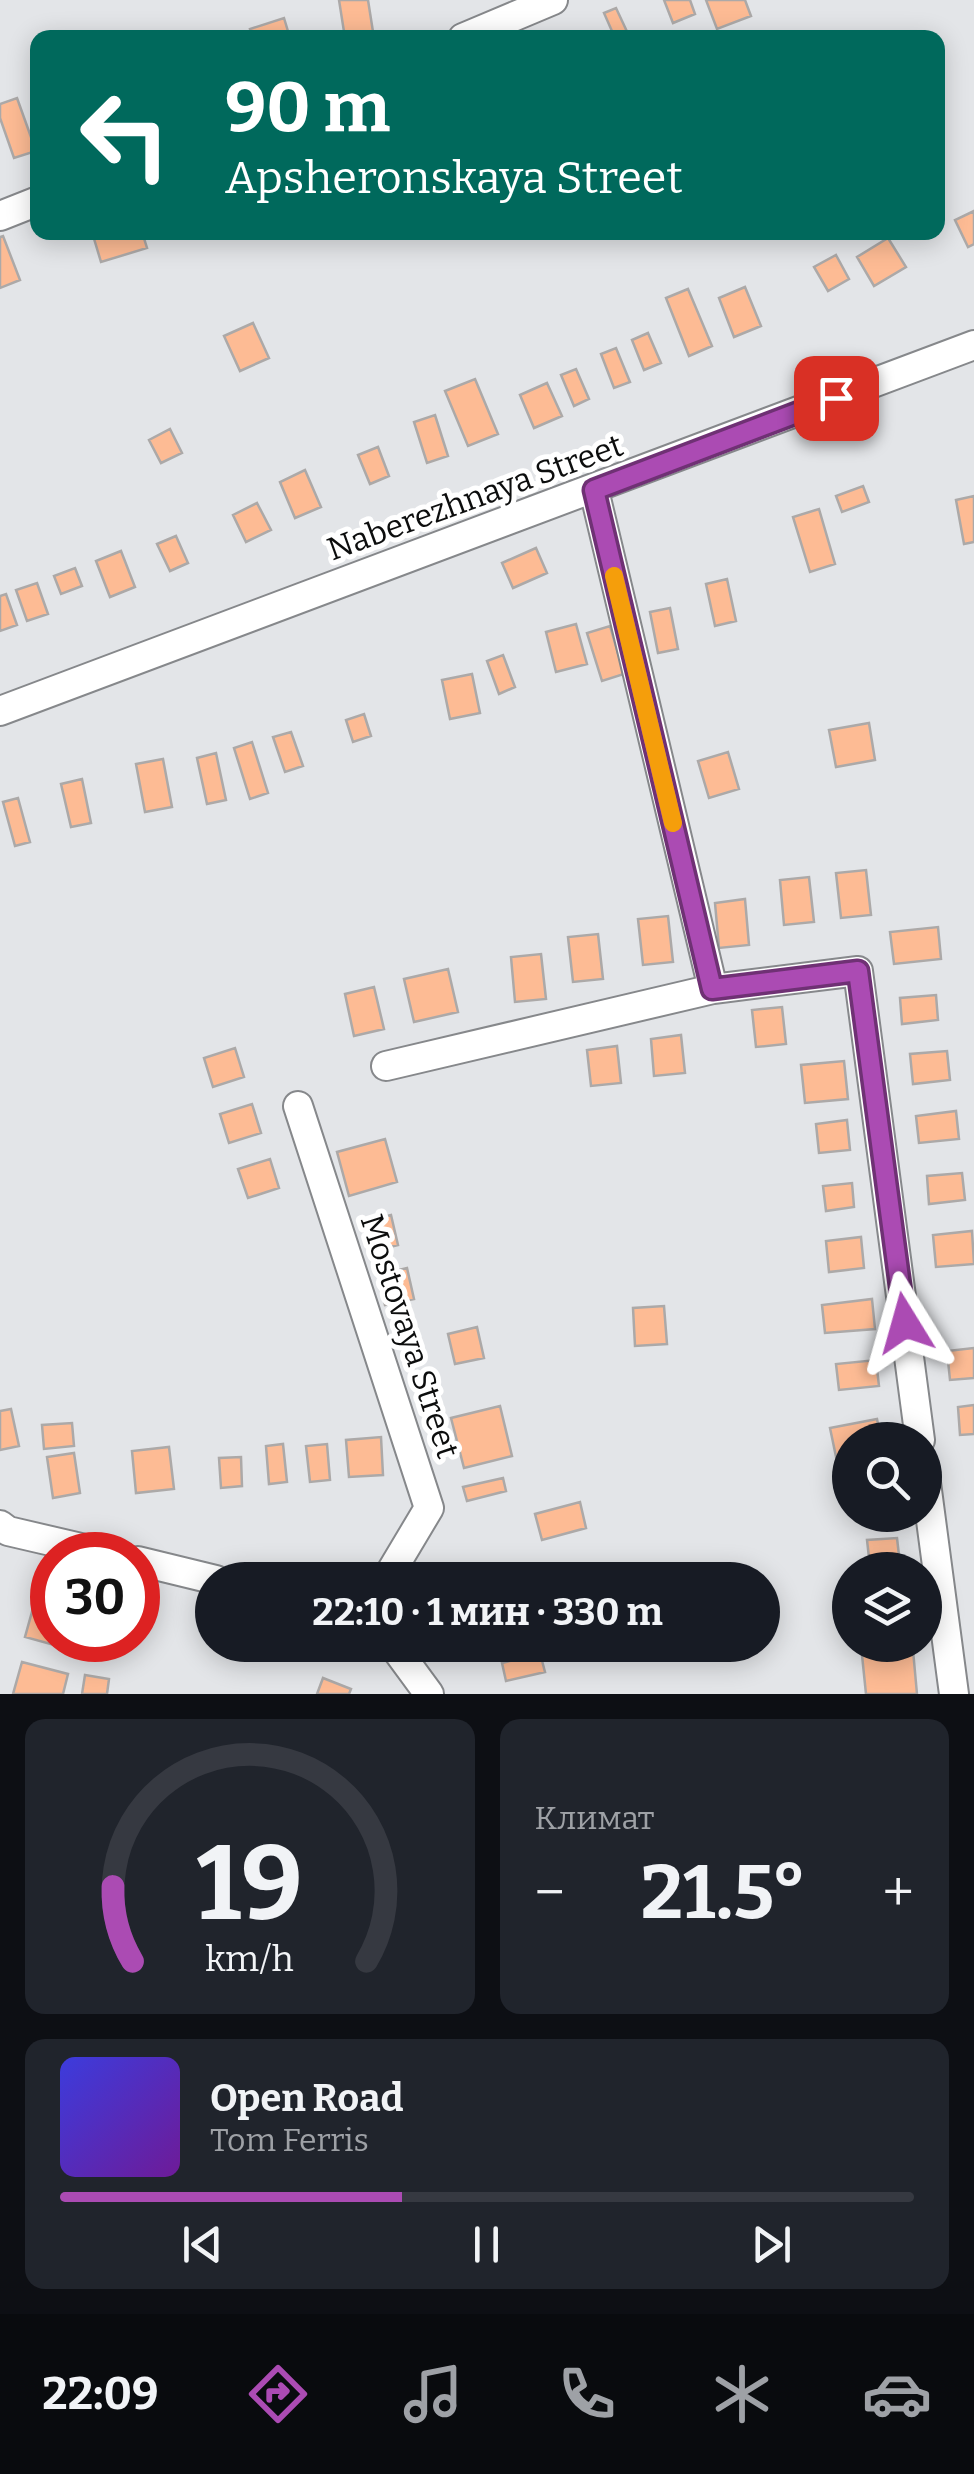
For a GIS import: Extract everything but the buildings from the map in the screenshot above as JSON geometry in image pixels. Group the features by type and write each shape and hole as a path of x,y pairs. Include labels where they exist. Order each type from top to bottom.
{"street":[{"path":"482,30 554,0"},
{"path":"0,216 30,204"},
{"name":"Naberezhnaya Street","path":"0,711 974,345"},
{"path":"594,490 712,989"},
{"path":"386,1066 712,989 858,971 918,1422"},
{"name":"Mostovaya Street","path":"298,1106 430,1508 397,1562"},
{"path":"0,1526 30,1535"},
{"path":"933,1532 954,1694"},
{"path":"160,1566 195,1575"},
{"path":"405,1662 429,1694"}],"slow traffic":[{"path":"614,576 673,823"}],"route":[{"path":"836,398 594,490 712,989 858,971 905,1323"}]}
